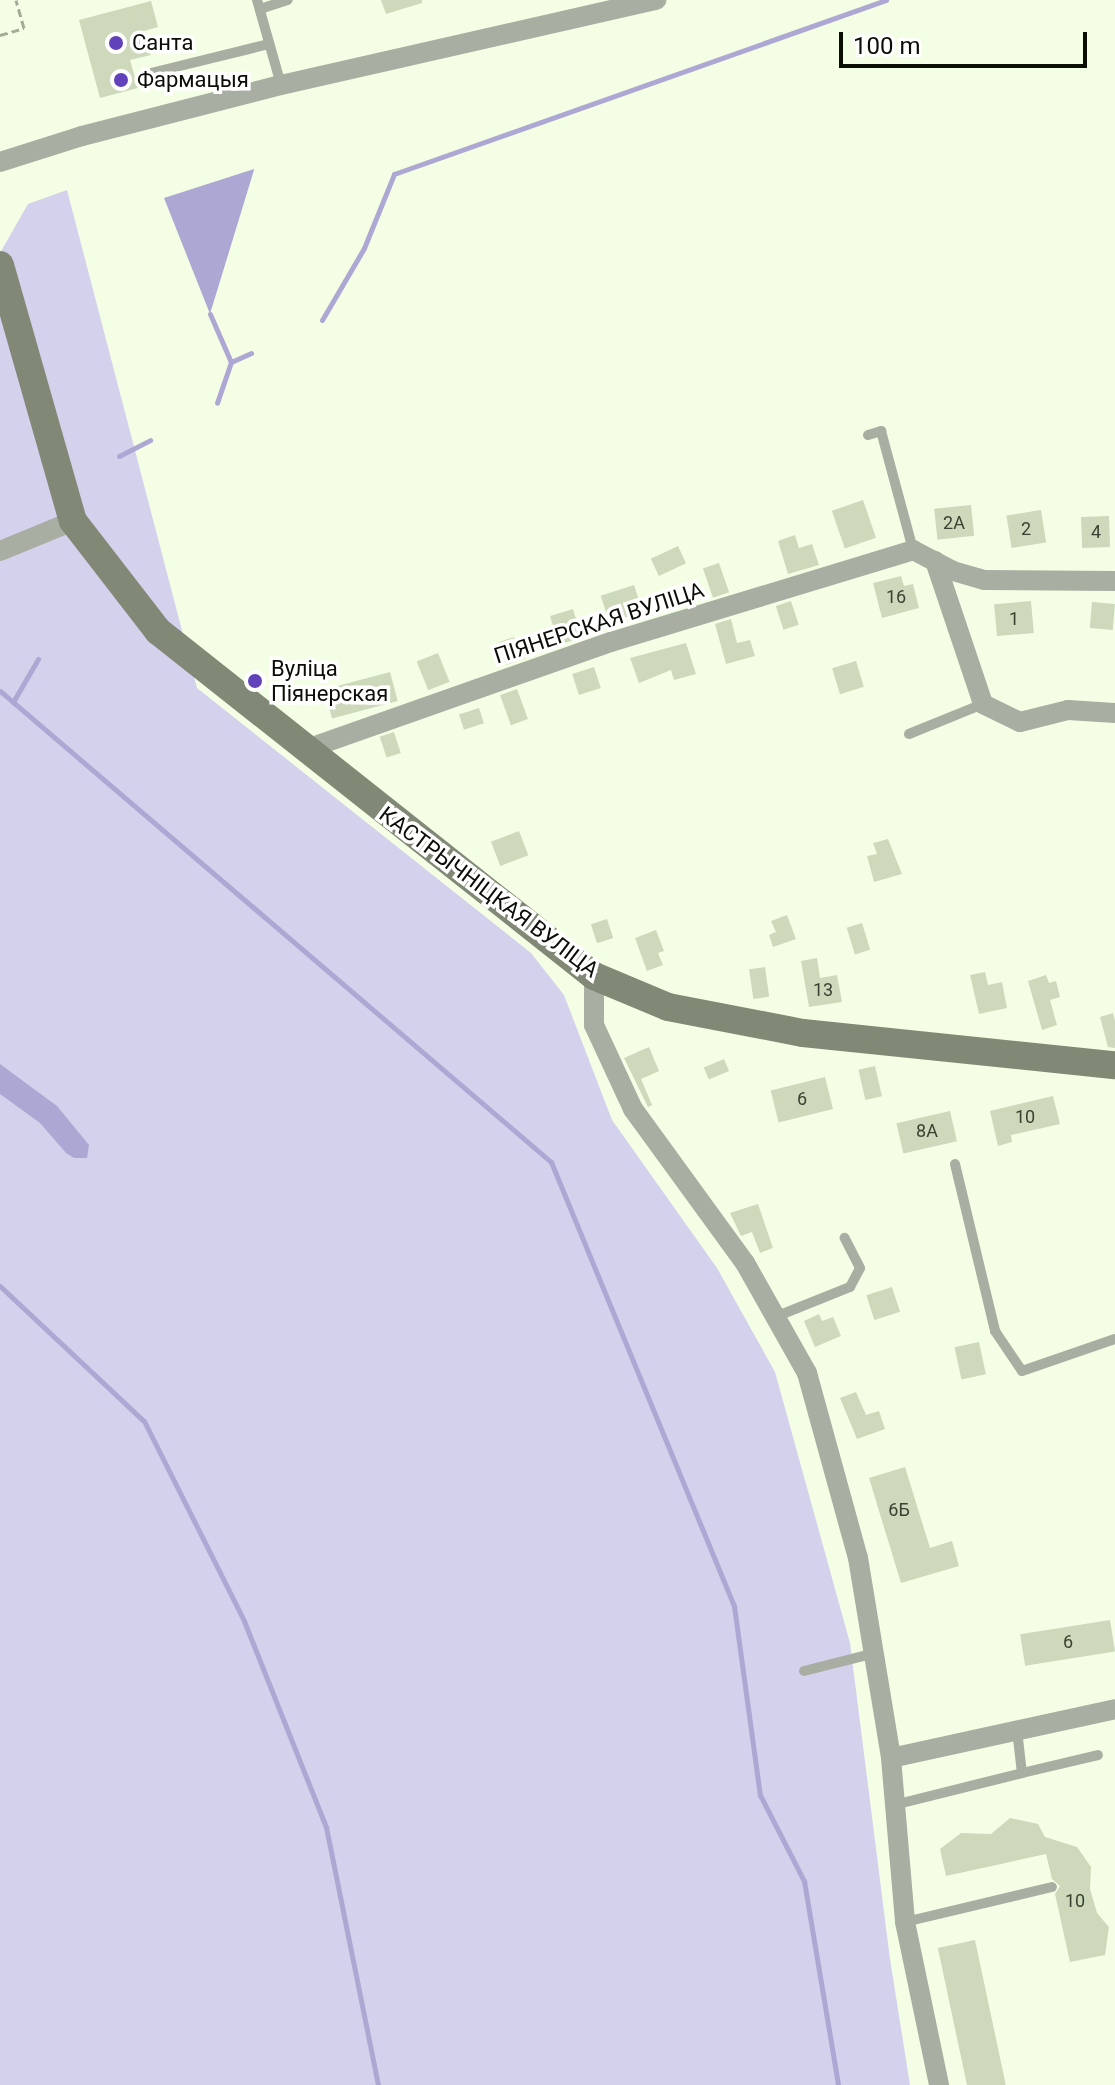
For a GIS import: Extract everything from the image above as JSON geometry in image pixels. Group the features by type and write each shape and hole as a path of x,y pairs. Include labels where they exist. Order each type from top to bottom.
{"street":[{"path":"0,162 82,136 281,85 598,7 656,0"},
{"path":"0,265 73,521 0,551"},
{"name":"КАСТРЫЧНІЦКАЯ ВУЛІЦА","path":"73,521 158,631 304,750 594,976 668,1007 803,1033 1115,1065"},
{"path":"913,550 984,580 1115,581"},
{"name":"ПІЯНЕРСКАЯ ВУЛІЦА","path":"304,750 611,642 913,550"},
{"path":"935,561 983,704 1020,722 1068,710 1115,713"},
{"path":"594,976 594,1025 633,1109 745,1263 807,1373 849,1519 875,1653 891,1758 905,1922 939,2085"},
{"path":"891,1758 1115,1709"}],"lane":[{"path":"281,85 258,5 288,0"},
{"path":"147,74 269,44"},
{"path":"868,435 881,431 913,550"},
{"path":"909,734 983,704"},
{"path":"955,1164 995,1331 1022,1371 1115,1339"},
{"path":"775,1317 850,1287 860,1268 845,1238"},
{"path":"804,1671 875,1653"},
{"path":"1017,1730 1022,1773"},
{"path":"894,1805 1098,1755"},
{"path":"905,1922 1052,1887"}],"path":[{"path":"0,35 24,28 16,0"}],"shaded area":[{"path":"254,170 210,314 164,198"},
{"path":"67,190 197,688 531,953 564,995 612,1120 717,1268 775,1372 850,1643 890,1959 910,2085 0,2085 0,253 28,204"},
{"path":"0,1064 57,1106 89,1145 87,1158 74,1158 66,1153 40,1123 0,1094"}],"building":[{"path":"381,0 422,0 422,3 386,14"},
{"name":"Санта","path":"151,1 158,27 144,31 151,55 130,60 138,88 100,98 79,20"},
{"path":"863,500 876,538 845,549 832,511"},
{"path":"971,505 974,536 937,540 934,509"},
{"path":"1041,510 1046,543 1012,548 1006,515"},
{"path":"1109,516 1110,547 1082,548 1081,517"},
{"path":"795,535 799,548 812,544 819,565 788,574 778,541"},
{"path":"678,546 686,563 659,576 651,559"},
{"path":"719,563 729,592 713,598 703,569"},
{"path":"901,576 904,586 913,584 919,608 882,618 873,583"},
{"path":"634,585 643,612 609,622 601,596"},
{"path":"791,601 799,625 784,630 776,606"},
{"path":"1031,601 1034,633 997,636 994,604"},
{"path":"1092,602 1115,604 1113,630 1090,628"},
{"path":"573,609 582,638 559,645 550,616"},
{"path":"731,619 737,643 750,640 755,656 726,664 715,624"},
{"path":"514,637 516,646 526,643 530,657 506,665 499,642"},
{"path":"686,643 696,674 674,680 671,670 639,683 630,658"},
{"path":"438,653 450,682 428,690 417,662"},
{"path":"856,661 864,687 840,694 832,668"},
{"path":"594,667 601,688 579,695 572,674"},
{"path":"390,672 398,701 332,719 324,690"},
{"path":"517,689 528,719 511,725 500,695"},
{"path":"479,708 484,723 464,730 459,714"},
{"path":"394,732 401,753 387,758 380,737"},
{"path":"519,831 528,855 500,866 491,842"},
{"path":"888,839 902,874 874,882 867,856 877,854 873,843"},
{"path":"787,915 796,939 773,947 769,935 776,932 771,921"},
{"path":"607,919 613,938 597,943 591,924"},
{"path":"862,923 870,950 855,954 847,928"},
{"path":"656,930 664,951 658,953 663,965 647,971 635,938"},
{"path":"817,958 820,978 837,975 842,1002 809,1007 801,961"},
{"path":"765,967 769,997 753,999 749,969"},
{"path":"985,972 988,985 1002,982 1007,1008 979,1014 970,975"},
{"path":"1046,975 1049,983 1056,981 1060,997 1050,1000 1057,1025 1042,1030 1028,981"},
{"path":"1113,1013 1115,1048 1108,1047 1100,1017"},
{"path":"649,1047 659,1071 641,1079 652,1105 648,1107 624,1058"},
{"path":"724,1059 729,1071 709,1080 704,1068"},
{"path":"875,1066 882,1096 865,1100 858,1070"},
{"path":"825,1077 833,1109 779,1123 771,1091"},
{"path":"1053,1096 1060,1124 1011,1135 1012,1142 998,1146 990,1111"},
{"path":"950,1111 957,1141 903,1154 896,1123"},
{"path":"758,1204 773,1248 760,1253 752,1232 741,1236 730,1213"},
{"path":"892,1287 900,1312 874,1320 866,1295"},
{"path":"819,1314 822,1321 833,1317 841,1336 815,1347 804,1321"},
{"path":"979,1342 986,1374 961,1379 955,1347"},
{"path":"856,1392 866,1415 879,1411 885,1429 857,1439 840,1398"},
{"path":"905,1467 930,1548 952,1541 959,1566 901,1583 869,1478"},
{"path":"1110,1620 1115,1652 1025,1666 1020,1634"},
{"path":"1010,1818 1038,1824 1045,1837 1077,1847 1091,1867 1090,1889 1097,1913 1109,1927 1105,1955 1070,1962 1055,1894 1060,1886 1052,1879 1046,1854 946,1876 940,1849 961,1833 991,1834"},
{"path":"975,1940 1006,2085 967,2085 938,1948"}],"waterway":[{"path":"322,320 364,248 394,174 886,0"},
{"path":"210,314 231,362 217,403"},
{"path":"231,362 251,353"},
{"path":"119,456 150,440"},
{"path":"13,702 38,659"},
{"path":"0,691 551,1162 734,1606 760,1795 804,1881 838,2085"},
{"path":"0,1286 144,1421 244,1621 326,1827 378,2085"}],"place":[{"name":"Санта","path":"116,43"},
{"name":"Фармацыя","path":"121,80"},
{"name":"Вуліца Піянерская","path":"255,681"}]}
